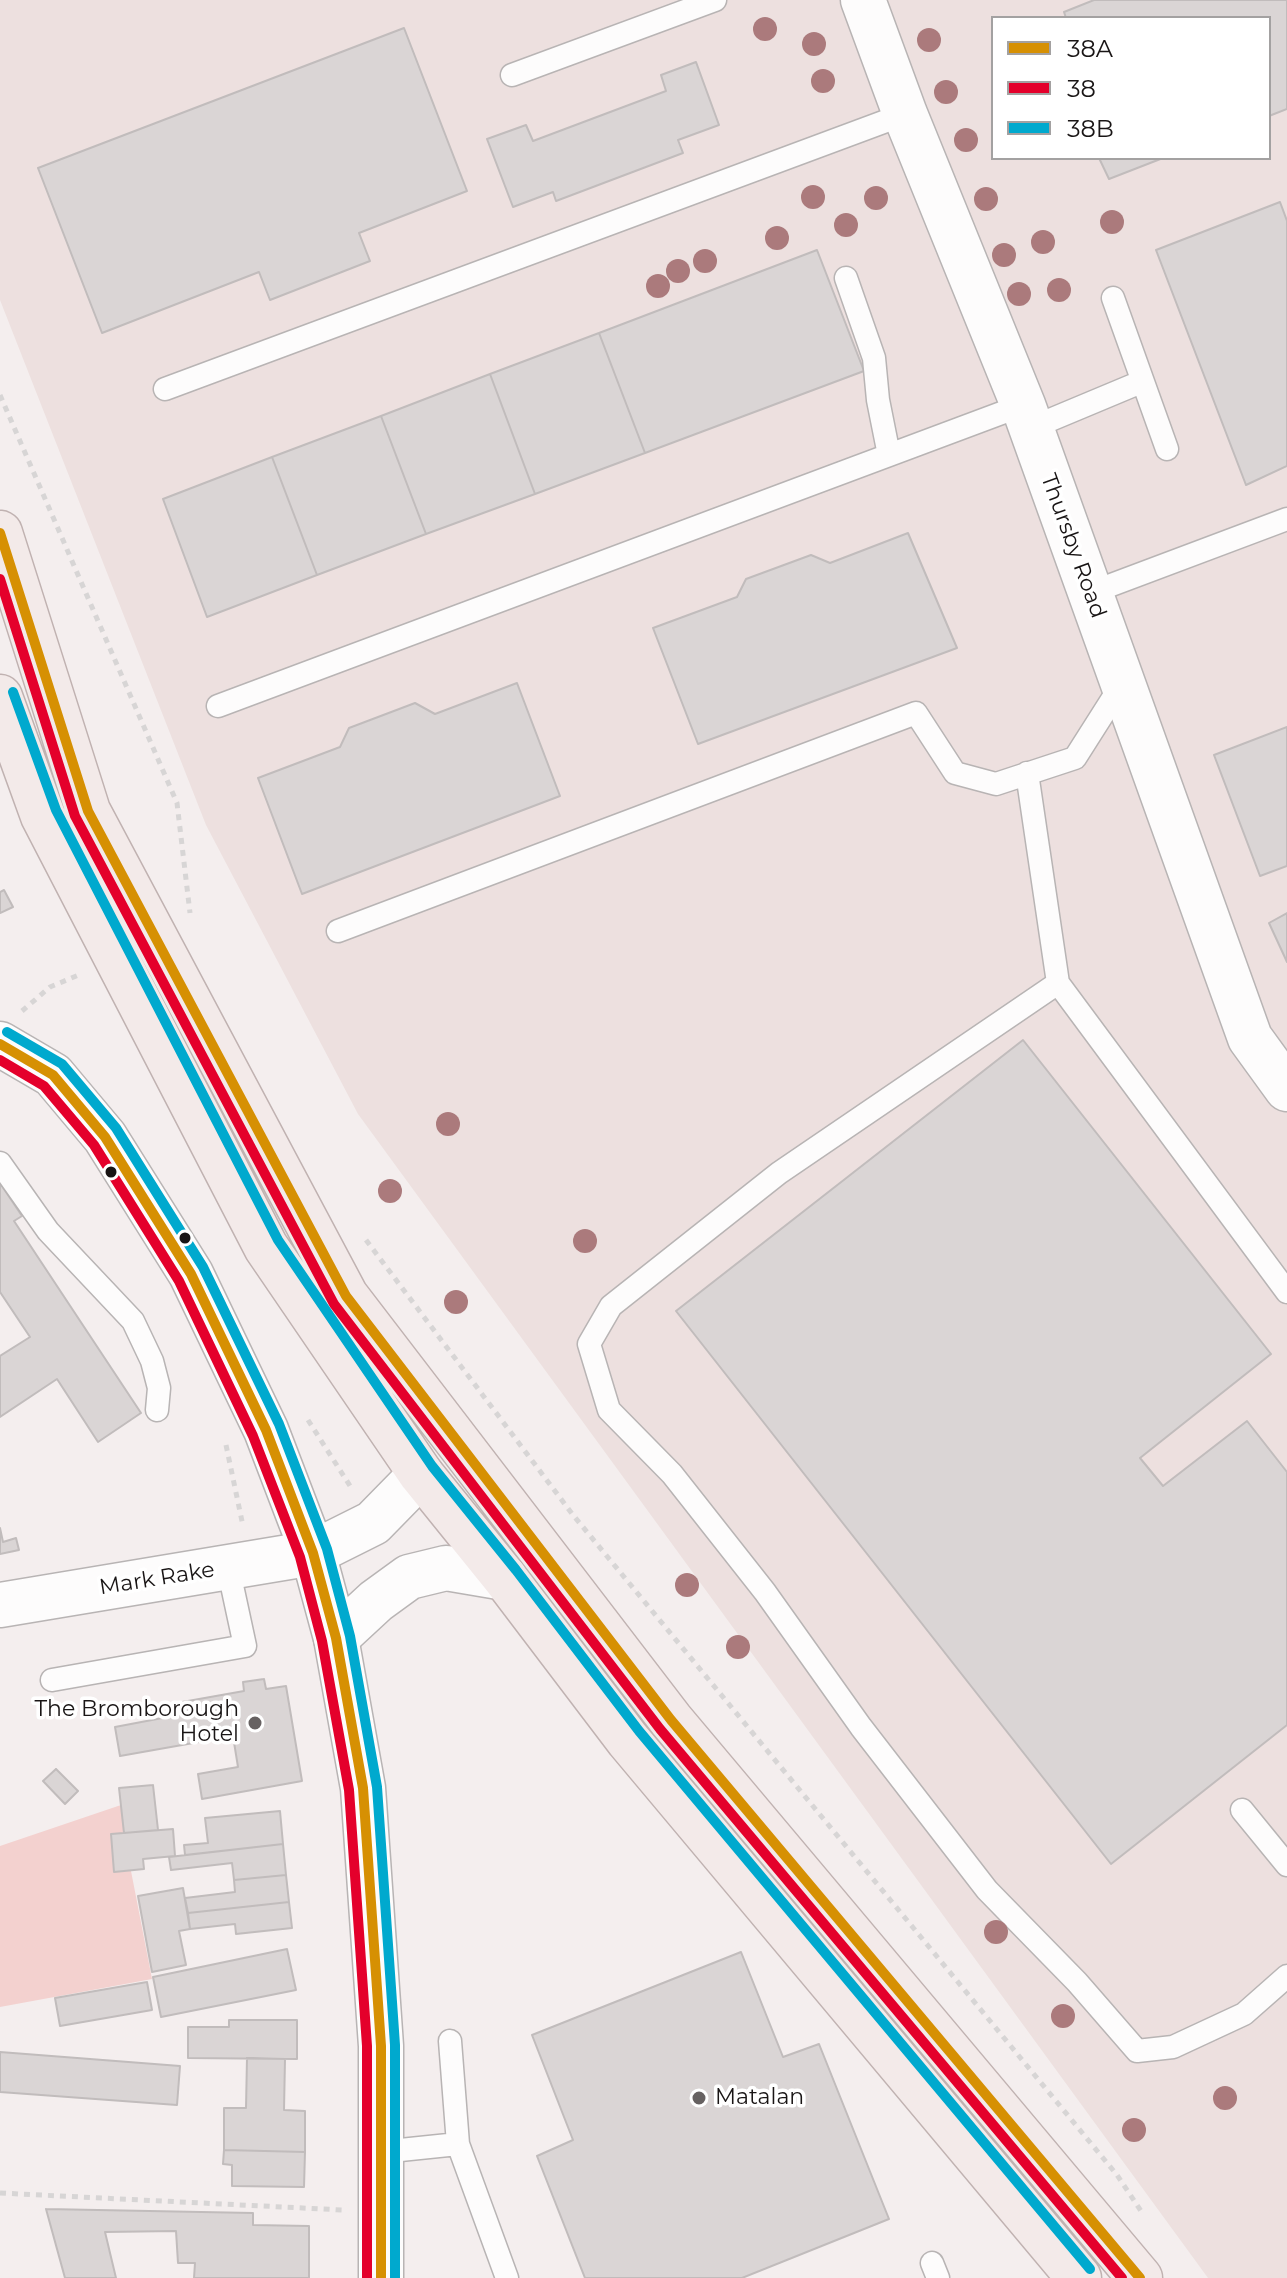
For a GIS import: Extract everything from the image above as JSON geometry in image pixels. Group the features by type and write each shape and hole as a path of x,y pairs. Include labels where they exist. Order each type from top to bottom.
{"highway":[{"path":"0,533 88,811 346,1296 671,1720 1140,2278"},
{"path":"0,697 43,816 266,1247 421,1474 505,1578 628,1740 1079,2278"}],"street":[{"name":"Thursby Road","path":"863,0 905,114 1027,417 1250,1038 1287,1089"},
{"path":"10,1028 105,1137 191,1274 266,1430 313,1553 336,1638 363,1788 381,2046 381,2278"},
{"name":"Mark Rake","path":"0,1605 313,1553 373,1523 421,1474"},
{"path":"336,1638 376,1601 409,1577 446,1568 505,1578"}],"lane":[{"path":"512,75 715,0"},
{"path":"165,389 905,114"},
{"path":"846,278 874,358 878,400 889,455"},
{"path":"1113,298 1167,449"},
{"path":"218,706 889,455 1141,382"},
{"path":"1090,593 1287,519"},
{"path":"338,931 916,713 955,773 996,784 1075,758 1122,684"},
{"path":"1027,773 1058,983 1287,1292"},
{"path":"1058,983 779,1173 611,1306 589,1344 609,1410 672,1474 765,1592 861,1727 987,1890 1077,1982 1137,2051 1173,2047 1244,2014 1287,1976"},
{"path":"0,1163 48,1231 133,1321 152,1361 159,1388 157,1410"},
{"path":"52,1680 245,1646 228,1567"},
{"path":"1242,1810 1287,1865"},
{"path":"450,2041 458,2144 507,2278"},
{"path":"381,2152 458,2144"}],"path":[{"path":"0,395 177,803 191,921"},
{"path":"10,1028 50,987 117,958"},
{"path":"361,1233 573,1515 1117,2175 1151,2227"},
{"path":"0,2193 381,2212"}],"shaded area":[{"path":"0,0 1287,0 1287,2278 1208,2278 358,1114 206,825 0,300"},
{"path":"121,1805 124,1833 111,1835 114,1871 131,1871 152,1979 0,2007 0,1846"}],"building":[{"path":"1094,0 1287,0 1287,109 1271,115 1271,16 1065,16 1064,12"},
{"path":"404,28 467,191 359,233 370,261 270,300 259,272 102,333 38,168"},
{"path":"696,62 719,125 678,140 683,153 556,201 553,192 513,207 487,139 526,125 533,141 666,91 661,75"},
{"path":"1100,160 1158,160 1109,179"},
{"path":"1280,202 1287,221 1287,466 1246,485 1156,250"},
{"path":"817,250 864,371 645,453 599,333"},
{"path":"599,333 645,453 535,494 490,374"},
{"path":"490,374 535,494 426,534 381,416"},
{"path":"381,416 426,534 317,575 272,457"},
{"path":"272,457 317,575 207,617 163,499"},
{"path":"908,533 957,648 698,744 653,628 737,597 746,579 811,555 830,563"},
{"path":"517,683 560,796 302,894 258,778 340,747 349,728 415,703 435,714"},
{"path":"1287,727 1287,866 1260,876 1214,755"},
{"path":"4,890 13,907 0,913 0,892"},
{"path":"1287,913 1287,962 1269,923"},
{"path":"1023,1040 1271,1354 1140,1458 1163,1486 1247,1421 1287,1472 1287,1725 1111,1864 676,1311"},
{"path":"0,1183 22,1216 14,1221 141,1413 98,1442 57,1379 0,1417 0,1356 30,1337 0,1292"},
{"path":"0,1528 3,1542 16,1538 19,1550 0,1554"},
{"path":"264,1679 266,1689 286,1686 302,1781 202,1799 198,1774 238,1767 233,1736 120,1756 115,1727 173,1716 171,1704 244,1691 243,1682"},
{"path":"56,1769 78,1791 65,1804 43,1781"},
{"path":"153,1785 158,1830 124,1833 119,1788"},
{"path":"280,1811 283,1844 185,1855 184,1845 208,1843 205,1818"},
{"path":"173,1829 175,1856 143,1859 144,1869 114,1872 111,1834"},
{"path":"283,1844 286,1875 234,1880 232,1863 171,1870 169,1857"},
{"path":"286,1875 289,1902 188,1913 185,1898 235,1892 234,1880"},
{"path":"183,1888 190,1929 179,1931 186,1965 152,1972 138,1896"},
{"path":"289,1902 292,1928 236,1934 235,1924 190,1929 188,1913"},
{"path":"287,1949 296,1990 161,2017 153,1977"},
{"name":"Matalan","path":"741,1952 783,2057 819,2044 889,2219 742,2278 585,2278 537,2156 573,2140 532,2035"},
{"path":"147,1982 152,2010 60,2026 55,1998"},
{"path":"229,2020 297,2020 297,2059 188,2058 188,2027 229,2027"},
{"path":"0,2052 180,2066 177,2105 0,2092"},
{"path":"247,2058 285,2059 284,2110 305,2111 305,2152 224,2150 224,2108 246,2108"},
{"path":"224,2150 305,2152 304,2187 232,2186 232,2165 223,2164"},
{"path":"46,2209 253,2213 253,2225 309,2226 309,2278 194,2278 195,2263 178,2263 176,2231 105,2232 116,2278 65,2278"}],"transit line":[{"name":"38A","path":"0,533 88,811 346,1296 671,1720 1140,2278"},
{"name":"38","path":"0,579 75,816 334,1304 660,1729 1122,2278"},
{"name":"38B","path":"13,692 56,810 278,1240 432,1466 639,1731 1090,2269"},
{"name":"38B","path":"7,1032 62,1064 116,1128 203,1267 279,1424 327,1549 350,1636 377,1787 395,2045 395,2278"},
{"name":"38A","path":"0,1044 53,1075 105,1137 191,1274 266,1430 313,1553 336,1638 363,1788 381,2046 381,2278"},
{"name":"38","path":"0,1060 44,1086 94,1145 179,1281 253,1436 300,1557 322,1641 349,1790 367,2046 367,2278"}],"place":[{"name":"The Bromborough Hotel","path":"255,1723"},
{"name":"Matalan","path":"699,2098"}]}
